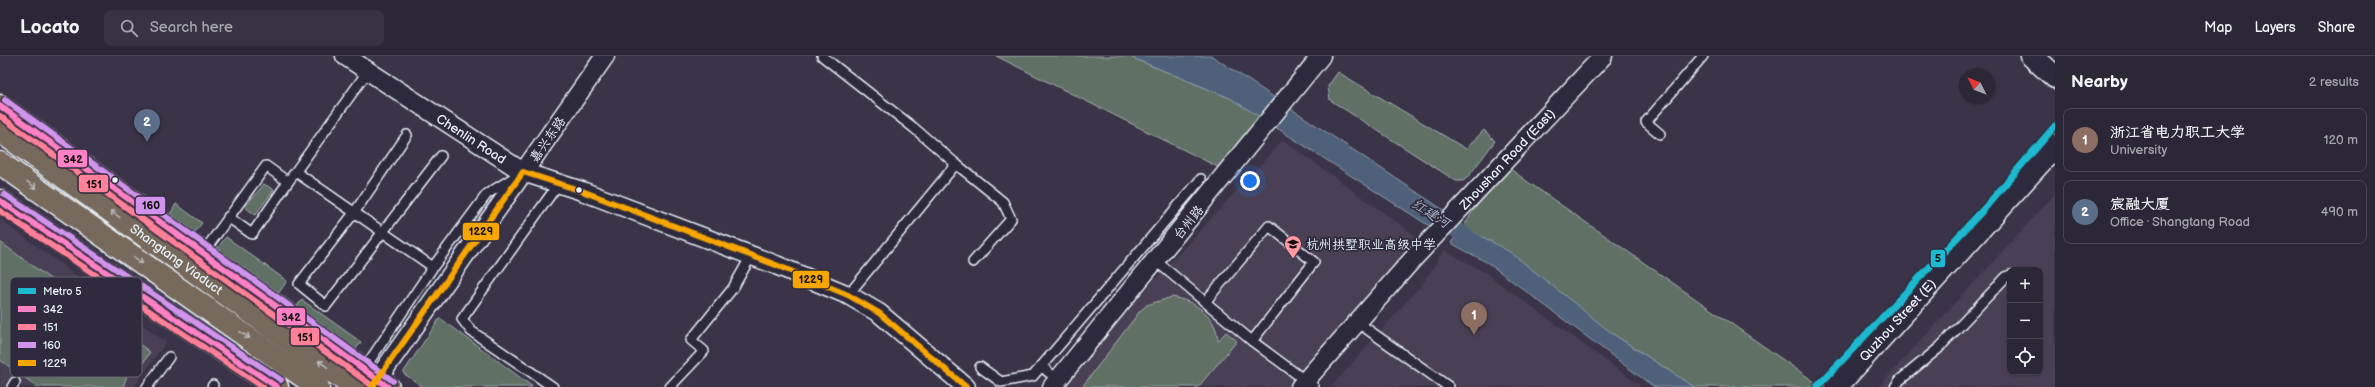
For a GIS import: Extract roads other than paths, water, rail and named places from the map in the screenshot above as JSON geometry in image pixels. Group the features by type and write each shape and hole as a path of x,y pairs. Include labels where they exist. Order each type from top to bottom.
{"main road":[{"path":"0,106 203,253 371,382"},
{"name":"Shangtang Viaduct","path":"0,131 371,382"},
{"name":"Shangtang Viaduct","path":"0,163 318,387"},
{"path":"0,201 113,277"},
{"path":"142,296 277,387"}],"street":[{"name":"Chenlin Road","path":"345,56 523,172 559,183 848,295 879,313 966,387"},
{"name":"嘉兴东路","path":"371,382 605,56"},
{"name":"台州路","path":"1055,384 1097,330 1156,261 1322,56"},
{"name":"Zhoushan Road (East)","path":"1306,385 1356,322 1603,56"},
{"path":"2032,56 2055,77"},
{"name":"Quzhou Street (E)","path":"1836,387 2055,146"}],"lane":[{"path":"822,56 914,128 1003,202 1011,218 972,262"},
{"path":"1660,134 1646,122 1703,56"},
{"path":"228,217 252,234 368,71"},
{"path":"407,135 354,212 299,284 326,306 442,156"},
{"path":"848,295 956,164"},
{"path":"203,253 266,166 288,182"},
{"path":"296,172 433,267"},
{"path":"371,382 433,267 487,194 523,172"},
{"path":"980,367 1001,382 1033,376 1200,179"},
{"path":"553,387 471,331 462,319 559,183"},
{"path":"1206,302 1269,226 1314,262 1252,341"},
{"path":"670,387 704,351 691,340 733,288 750,256"},
{"path":"1156,261 1306,385"},
{"path":"1895,387 1900,380 1939,348 2007,276"},
{"path":"1356,322 1449,387"},
{"path":"147,387 169,356"},
{"path":"1041,366 1055,384"}],"water":[{"path":"1128,56 1212,56 1445,211 1434,229 1230,98"},
{"path":"1463,226 1510,252 1613,334 1694,387 1655,387 1650,384 1488,263 1451,243"}],"waterway":[{"name":"红建河","path":"1436,217 1477,243"}],"metro line":[{"name":"5","path":"1817,387 1983,210 2055,126"}],"place":[{"name":"宸融大厦","path":"147,142"},
{"name":"杭州拱墅职业高级中学","path":"1293,259"},
{"name":"浙江省电力职工大学","path":"1474,335"}]}
